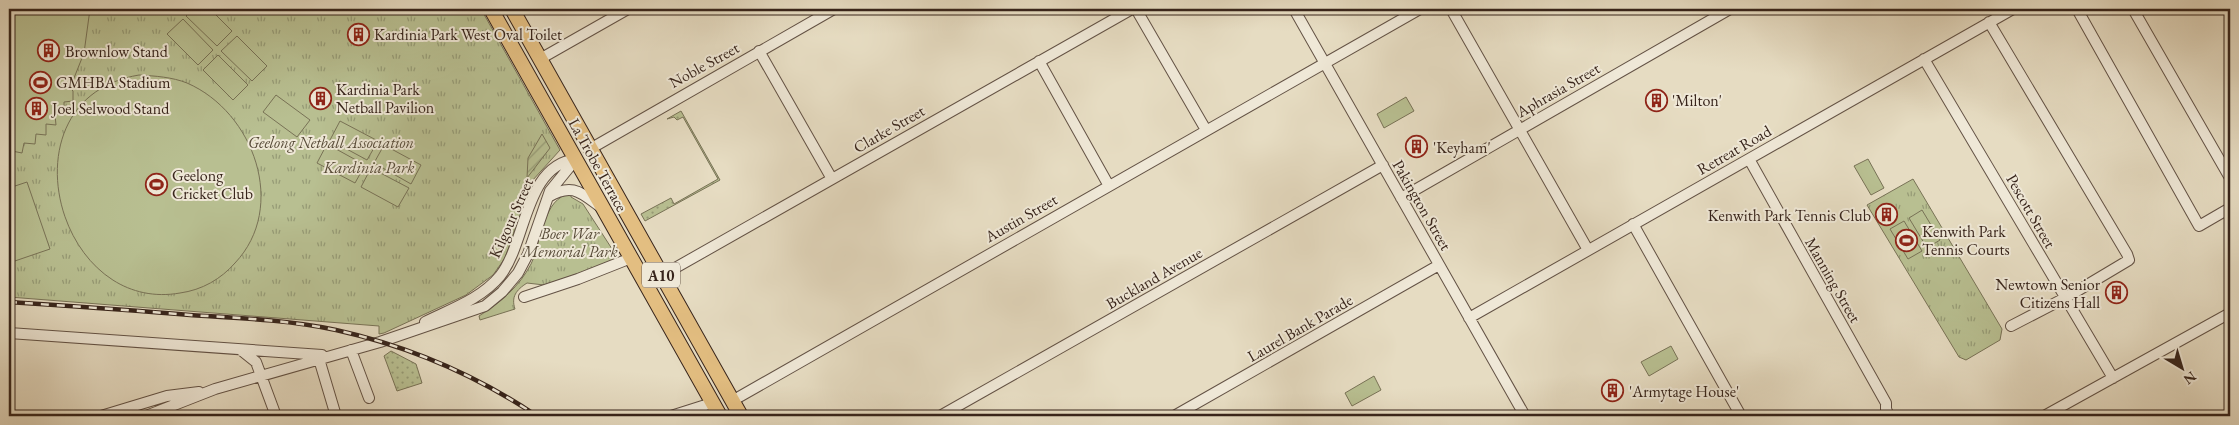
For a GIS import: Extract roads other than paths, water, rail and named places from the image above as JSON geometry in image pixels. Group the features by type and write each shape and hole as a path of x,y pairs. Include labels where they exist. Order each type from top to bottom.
{"highway":[{"name":"La Trobe Terrace","path":"491,9 720,416"},
{"name":"La Trobe Terrace","path":"512,9 741,416"},
{"path":"576,159 590,148"}],"street":[{"path":"540,59 628,9"},
{"name":"Noble Street","path":"590,148 834,9"},
{"path":"1134,9 1206,130"},
{"name":"Clarke Street","path":"661,276 1134,9"},
{"name":"Pakington Street","path":"1294,9 1523,416"},
{"name":"Austin Street","path":"732,401 1420,9"},
{"path":"1450,9 1588,250"},
{"name":"Aphrasia Street","path":"1401,198 1730,9"},
{"name":"Retreat Road","path":"1469,318 2013,9"},
{"path":"2077,9 2200,226 2230,208"},
{"path":"2134,9 2230,178"},
{"path":"1989,22 2129,260 2124,265 2067,297 2011,326"},
{"path":"759,51 832,179"},
{"name":"Pescott Street","path":"1924,59 2058,287 2067,297 2113,378"},
{"path":"1039,62 1108,186"},
{"name":"Kilgour Street","path":"146,416 215,389 351,350 477,310 497,297 512,281 524,262 548,197 556,182 576,159"},
{"name":"Kilgour Street","path":"402,334 468,301 495,282 510,260 530,204 543,179 560,162 576,159"},
{"name":"Manning Street","path":"1749,159 1886,403 1889,416"},
{"name":"Buckland Avenue","path":"940,416 1382,165"},
{"path":"548,197 562,191 575,190 602,209"},
{"path":"1633,224 1741,416"},
{"path":"524,297 587,276 631,258"},
{"name":"Laurel Bank Parade","path":"1174,416 1440,266"},
{"path":"2044,416 2230,313"},
{"path":"9,334 331,355"},
{"path":"240,350 253,358 262,374 276,416"},
{"path":"351,350 366,397"},
{"path":"319,358 336,416"},
{"name":"Kilgour Street","path":"104,416 167,396 215,389"},
{"path":"671,416 712,403"}],"railway":[{"path":"9,302 263,320 336,330 389,344 441,364 466,375 537,416"}],"place":[{"name":"Kardinia Park West Oval Toilet","path":"358,34"},
{"name":"Brownlow Stand","path":"49,51"},
{"name":"GMHBA Stadium","path":"40,82"},
{"name":"Kardinia Park Netball Pavilion","path":"320,98"},
{"name":"'Milton'","path":"1656,100"},
{"name":"Joel Selwood Stand","path":"36,108"},
{"name":"'Keyham'","path":"1417,147"},
{"name":"Geelong Cricket Club","path":"156,184"},
{"name":"Kenwith Park Tennis Club","path":"1887,215"},
{"name":"Kenwith Park Tennis Courts","path":"1906,240"},
{"name":"Newtown Senior Citizens Hall","path":"2116,293"},
{"name":"'Armytage House'","path":"1613,391"}],"park label":[{"name":"Geelong Netball Association","path":"331,142"},
{"name":"Kardinia Park","path":"369,167"},
{"name":"Boer War Memorial Park","path":"570,242"}]}
